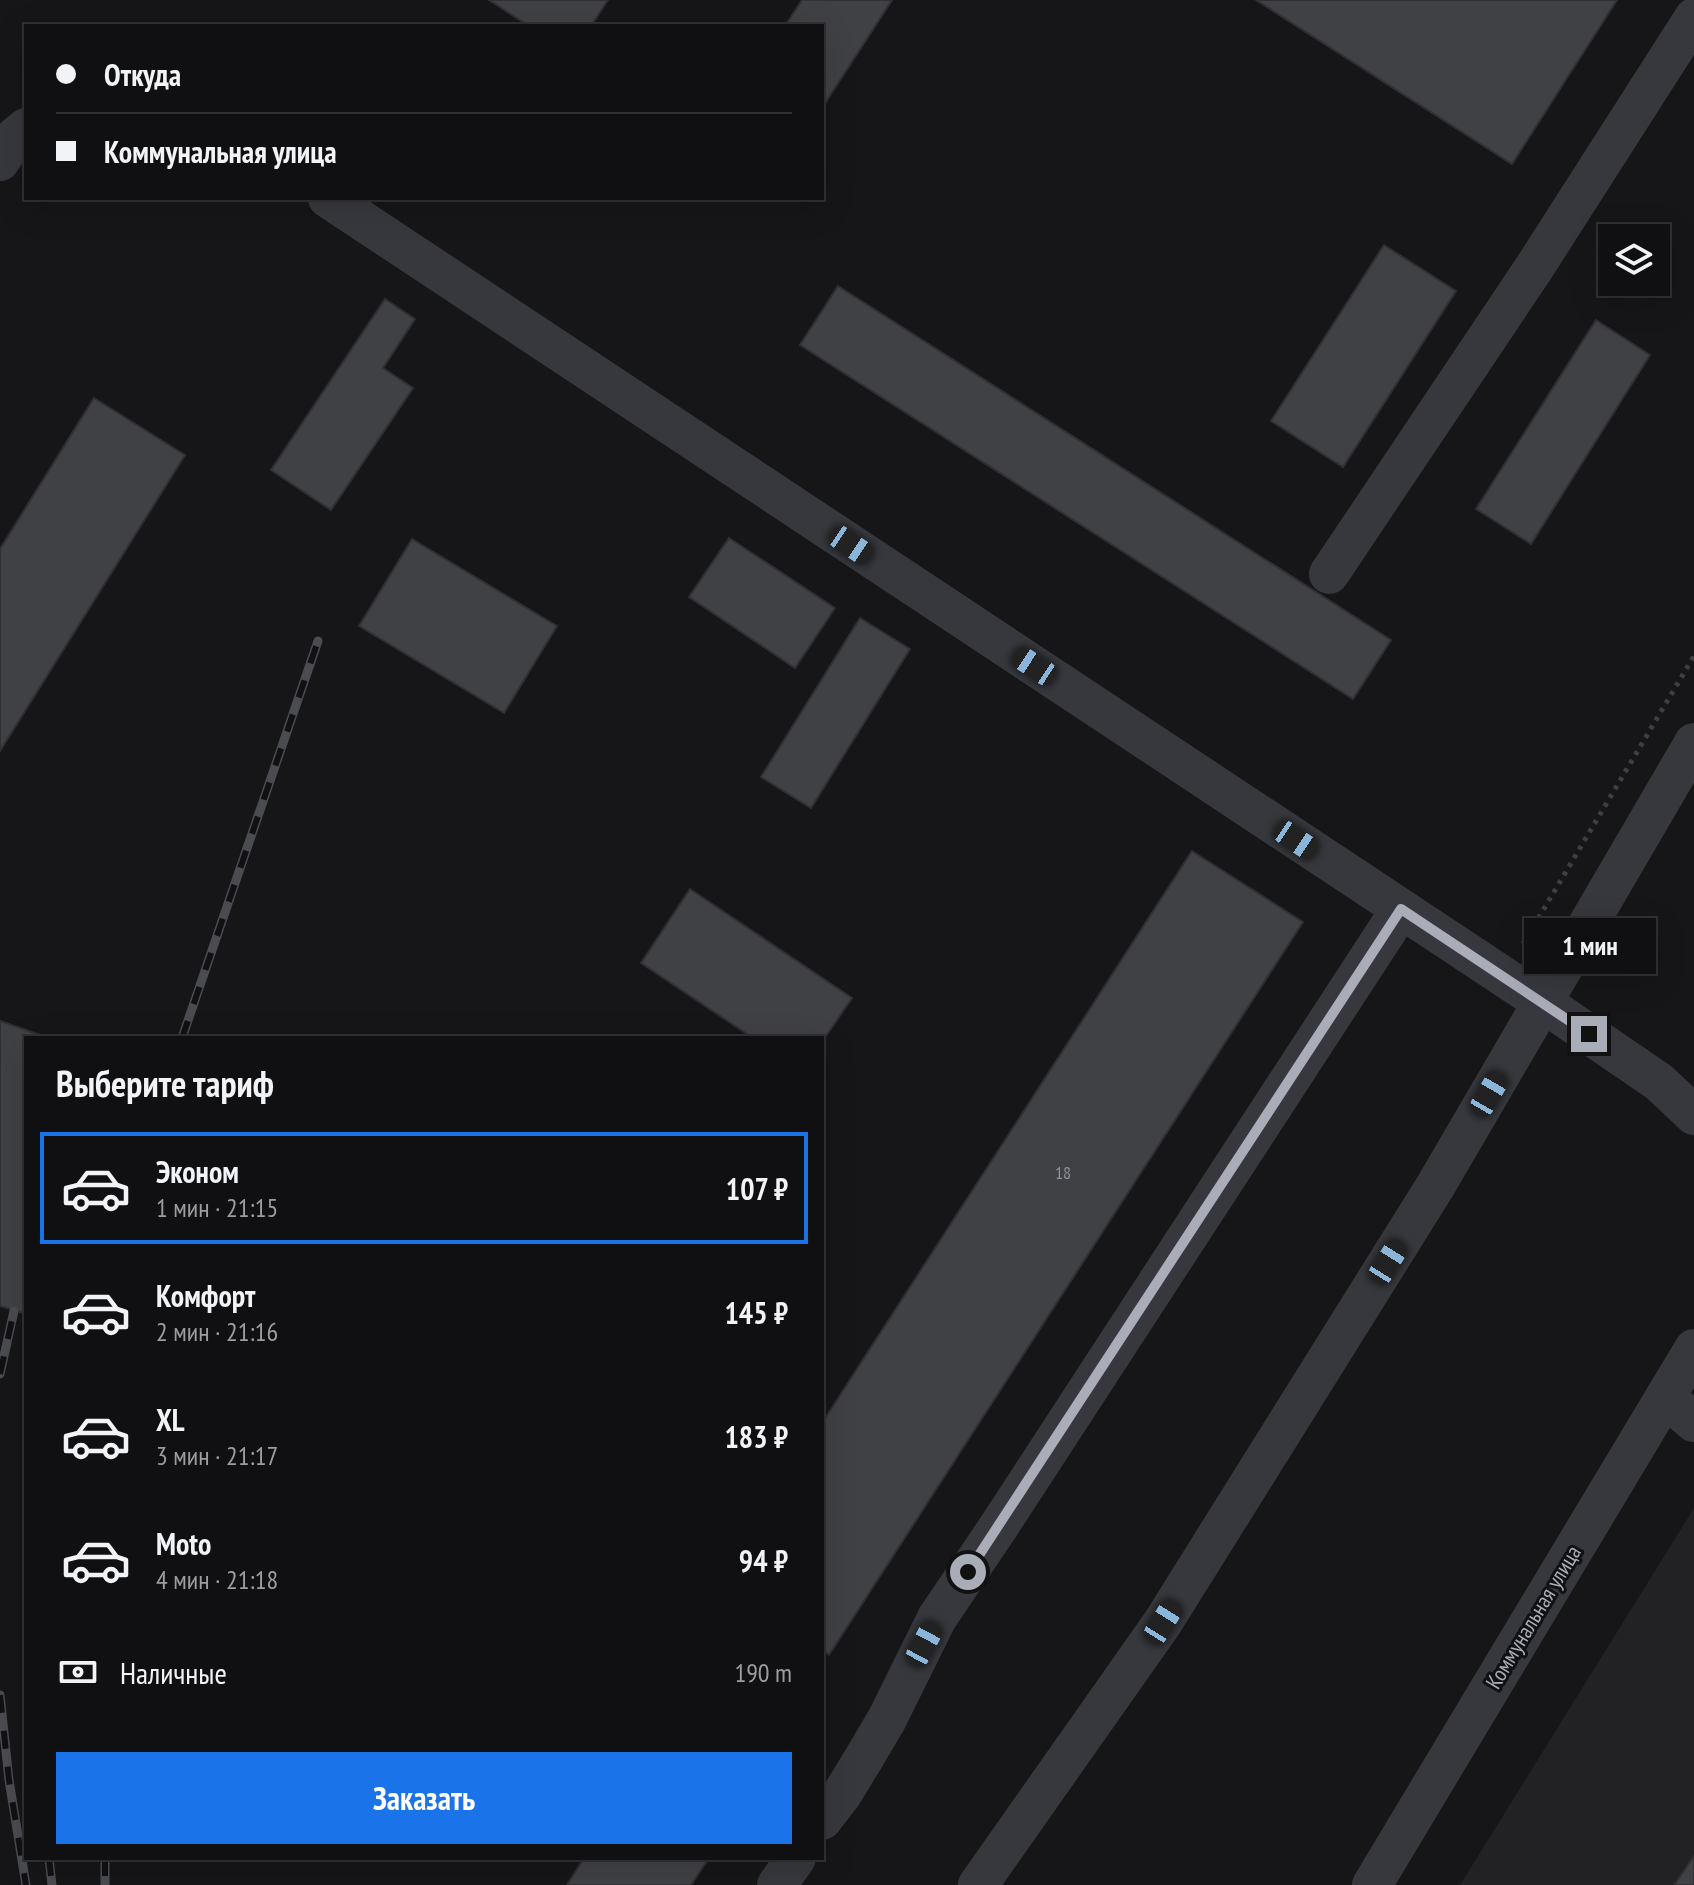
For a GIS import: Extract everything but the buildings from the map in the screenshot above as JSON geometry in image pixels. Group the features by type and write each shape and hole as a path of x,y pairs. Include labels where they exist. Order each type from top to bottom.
{"street":[{"path":"1329,574 1534,268 1694,18"},
{"path":"0,161 15,137 24,130"},
{"path":"331,200 1542,1002 1659,1082 1694,1115"},
{"path":"978,1885 1163,1622 1436,1185 1694,743"},
{"path":"824,1817 842,1794 887,1719 937,1618 1401,909"},
{"name":"Коммунальная улица","path":"1372,1885 1679,1409 1694,1349"},
{"path":"777,1885 795,1860"}],"path":[{"path":"1504,977 1694,656"}],"shaded area":[{"path":"1694,1508 1694,1885 1460,1885"}],"railway":[{"path":"183,1036 318,641"},
{"path":"0,1374 14,1311"},
{"path":"0,1695 9,1780 26,1885"},
{"path":"49,1860 52,1885"},
{"path":"105,1860 105,1885"}],"route":[{"path":"968,1572 1401,909 1589,1034"}]}
